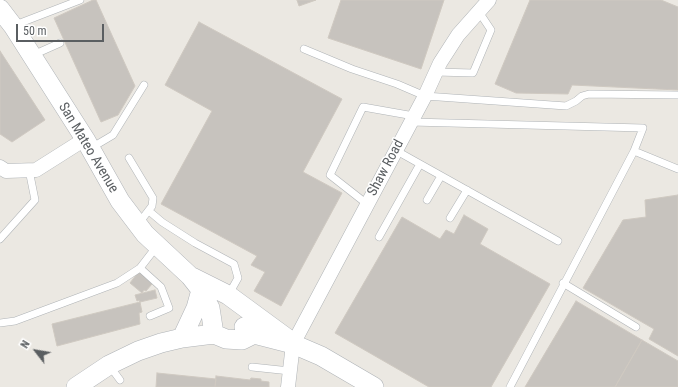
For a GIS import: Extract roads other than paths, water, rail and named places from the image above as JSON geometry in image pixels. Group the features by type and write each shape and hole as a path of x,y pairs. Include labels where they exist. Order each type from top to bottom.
{"main road":[{"name":"San Mateo Avenue","path":"4,15 87,144 120,201 143,218 145,234 196,283 210,308 214,334 226,339 242,340 254,334 293,344 321,356 374,387"},
{"name":"San Mateo Avenue","path":"196,283 228,295 293,344"},
{"path":"182,338 196,308 196,283"},
{"path":"76,387 114,372 138,351 182,338 214,334"}],"street":[{"name":"Shaw Road","path":"293,344 425,96 436,72 458,35 485,4"},
{"path":"0,168 6,171 36,170 87,144"},
{"path":"288,387 293,344"}],"lane":[{"path":"4,15 80,0"},
{"path":"436,72 473,73 491,30 485,4"},
{"path":"31,56 60,43"},
{"path":"304,49 352,69 397,84 425,96 566,106 582,96 589,94 678,95"},
{"path":"87,144 113,135 144,85"},
{"path":"367,204 330,175 363,107 412,119 644,128 634,151 510,387"},
{"path":"395,150 558,241"},
{"path":"634,151 678,169"},
{"path":"129,158 153,198 152,206 143,218 169,226 195,243 234,264 238,278 228,295"},
{"path":"379,237 420,164"},
{"path":"0,239 35,200 29,170"},
{"path":"427,200 441,176"},
{"path":"450,218 467,190"},
{"path":"0,323 16,321 117,283 140,268 157,246"},
{"path":"140,268 161,287 169,308 150,316"},
{"path":"563,284 636,327"},
{"path":"252,367 290,371"}]}
